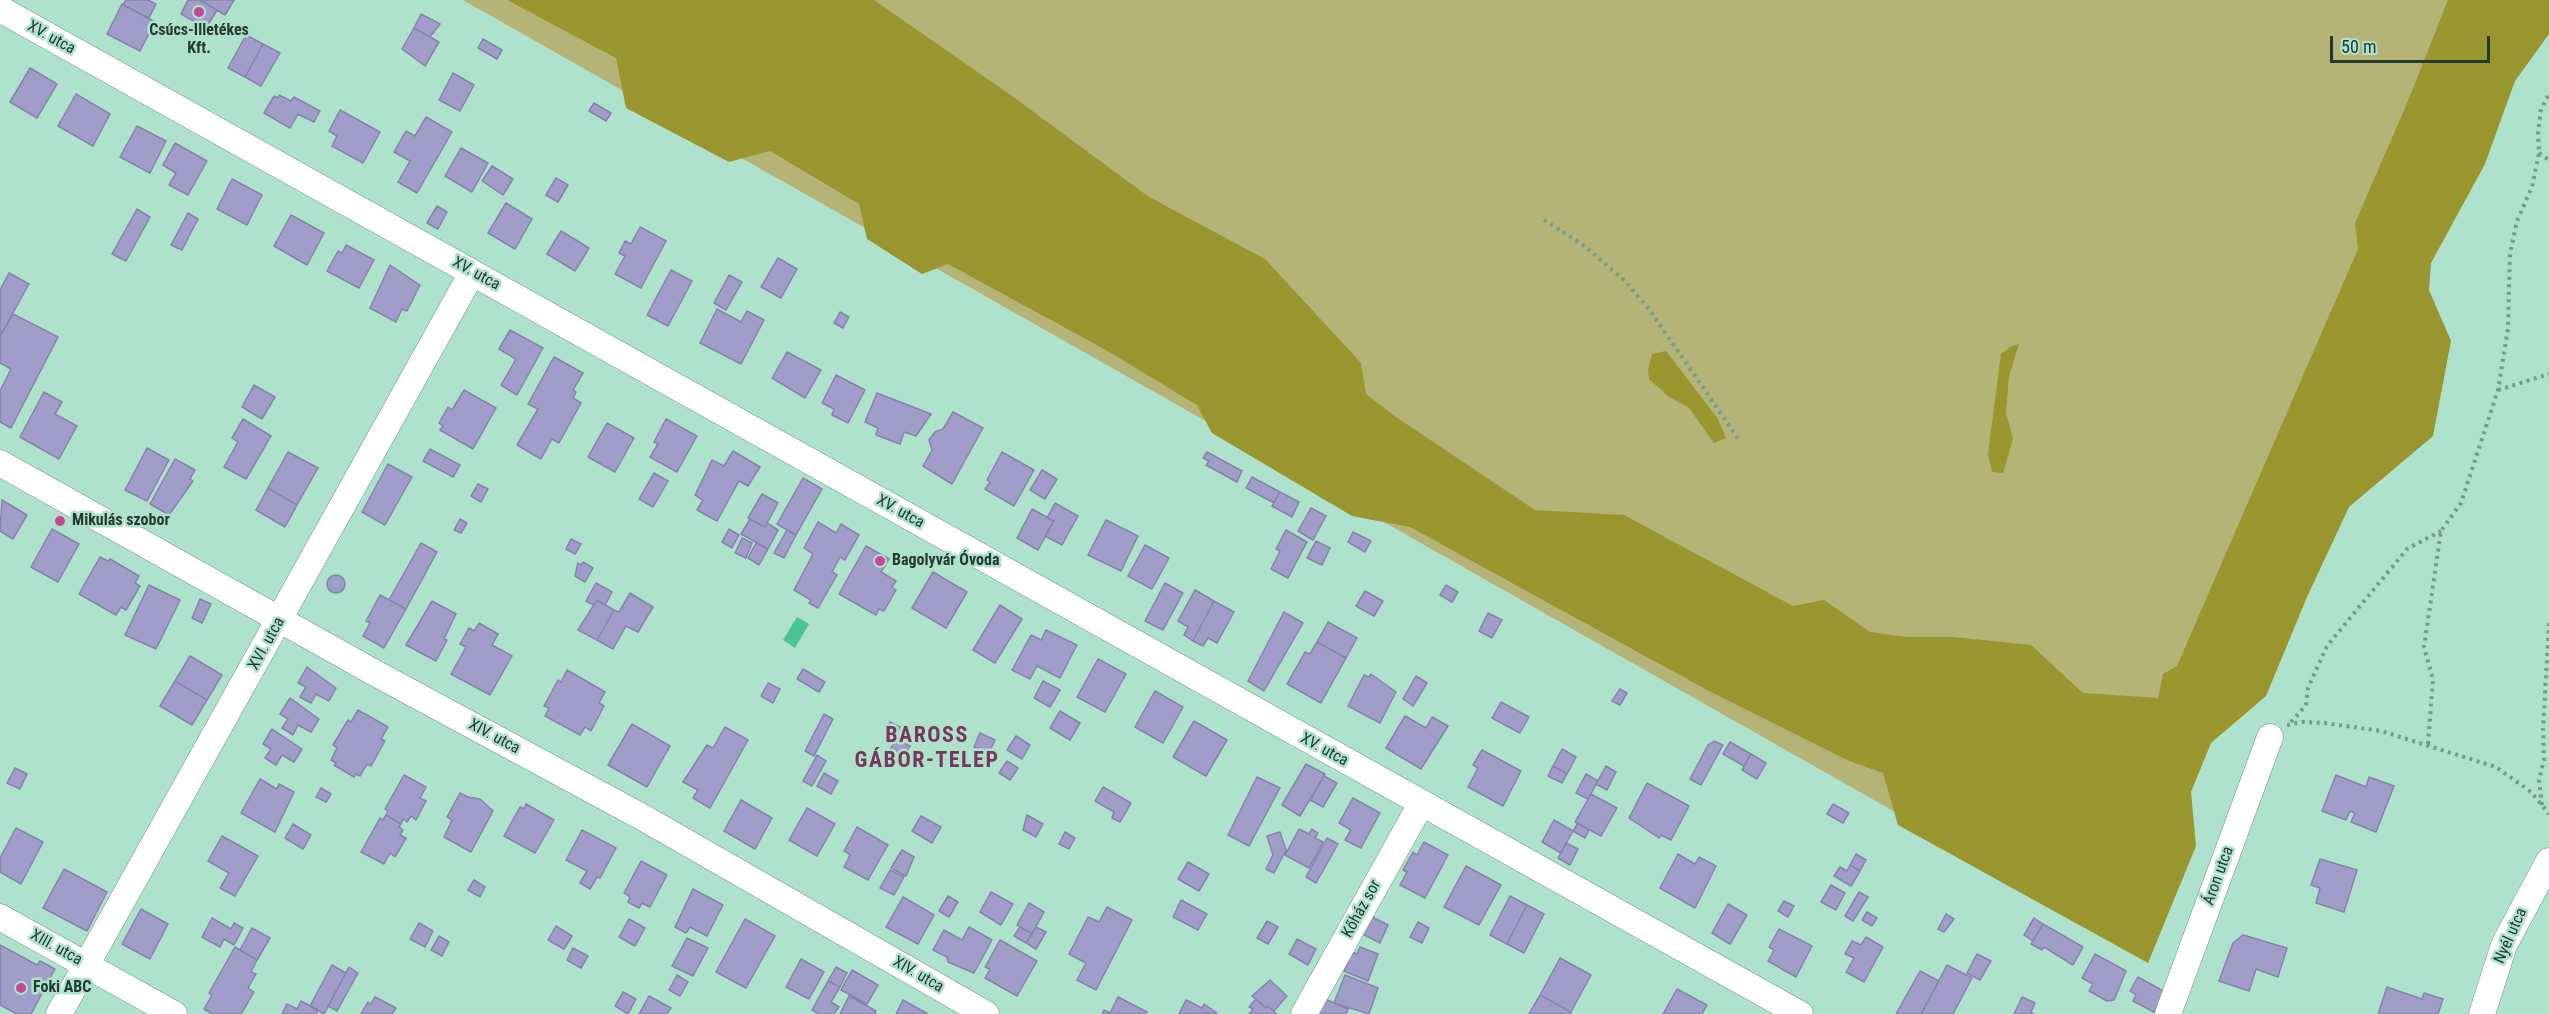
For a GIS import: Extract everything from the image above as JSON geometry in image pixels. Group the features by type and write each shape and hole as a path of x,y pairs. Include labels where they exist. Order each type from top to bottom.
{"street":[{"name":"XV. utca","path":"0,9 1800,1014"},
{"name":"XVI. utca","path":"59,1014 472,273"},
{"name":"XIV. utca","path":"0,463 642,817 986,1014"},
{"name":"Áron utca","path":"2168,1014 2280,730"},
{"name":"Kőház sor","path":"1304,1014 1421,804"},
{"name":"Nyél utca","path":"2482,1014 2504,945 2549,861"},
{"name":"XIII. utca","path":"0,917 174,1014"}],"path":[{"path":"2280,730 2306,705 2308,688 2314,672 2334,638 2407,549 2441,531 2461,503 2498,390 2508,329 2510,255 2517,220 2532,187 2540,153 2538,132 2541,109 2549,94"},
{"path":"2540,153 2549,160"},
{"path":"1544,220 1586,247 1626,282 1651,312 1739,440"},
{"path":"2498,390 2549,374"},
{"path":"2428,744 2433,680 2424,647 2441,531"},
{"path":"2542,806 2540,780 2544,760 2549,623"},
{"path":"2280,730 2325,723 2370,730 2428,744 2496,766 2531,792 2549,814"}],"shaded area":[{"path":"463,0 2475,0 2128,944"},
{"path":"507,0 874,0 1012,96 1149,197 1265,259 1361,363 1366,394 1396,417 1535,510 1624,515 1793,606 1824,600 1870,632 1907,637 1953,637 2031,645 2083,693 2158,698 2163,674 2177,666 2358,249 2355,223 2408,101 2448,0 2549,0 2549,34 2515,81 2485,164 2431,263 2429,290 2451,341 2433,436 2349,507 2307,597 2266,696 2211,743 2191,792 2196,846 2148,963 1898,825 1883,773 1847,760 1707,690 1410,527 1352,516 1212,433 1197,405 1106,350 948,264 922,274 867,239 859,204 770,151 729,162 626,108 616,58"},
{"path":"2019,344 2009,376 2006,413 2013,439 2003,473 1992,472 1988,454 2001,354"},
{"path":"1666,351 1718,419 1726,438 1714,443 1689,408 1669,397 1649,379 1648,370 1652,354"},
{"path":"797,617 809,624 795,648 783,640"}],"building":[{"path":"126,0 148,0 156,4 149,18 123,5"},
{"path":"188,0 200,0 217,10 206,28 181,14"},
{"path":"200,0 234,0 225,15"},
{"path":"122,4 155,22 140,51 107,34"},
{"path":"421,14 440,24 430,37 414,28"},
{"path":"414,28 439,42 425,66 402,49"},
{"path":"246,35 263,44 245,77 228,68"},
{"path":"483,39 502,50 497,59 478,48"},
{"path":"263,44 280,53 261,86 245,77"},
{"path":"30,68 57,84 37,118 10,102"},
{"path":"453,73 474,85 460,111 439,100"},
{"path":"76,94 110,114 93,146 58,126"},
{"path":"279,95 291,101 294,97 320,111 314,122 298,114 290,128 264,113 274,96 278,98"},
{"path":"594,103 611,113 606,121 589,111"},
{"path":"340,110 380,132 363,163 332,146 337,136 329,131"},
{"path":"426,117 452,132 417,193 398,182 410,161 394,152 406,131 415,136"},
{"path":"137,126 166,141 150,173 120,157"},
{"path":"175,143 207,161 188,195 169,185 176,173 163,165"},
{"path":"461,148 488,163 472,192 445,176"},
{"path":"492,166 513,179 503,195 482,181"},
{"path":"556,178 568,185 558,202 546,195"},
{"path":"232,179 262,195 247,225 217,209"},
{"path":"506,203 532,219 515,249 488,233"},
{"path":"437,206 447,212 438,229 427,223"},
{"path":"137,209 150,217 126,261 112,254"},
{"path":"188,213 198,219 182,250 171,245"},
{"path":"291,215 324,233 307,265 274,246"},
{"path":"640,227 666,241 641,288 615,274 625,256 619,253 625,241 631,244"},
{"path":"561,231 589,248 575,271 547,254"},
{"path":"346,245 374,260 359,288 327,271 338,251 342,253"},
{"path":"778,258 797,269 781,298 761,287"},
{"path":"390,265 420,285 407,311 402,309 396,322 370,308"},
{"path":"671,270 692,281 668,326 647,315"},
{"path":"9,273 29,284 0,336 0,290"},
{"path":"729,275 742,282 726,310 714,303"},
{"path":"717,309 741,322 747,311 764,320 741,364 700,343"},
{"path":"840,312 849,317 843,328 834,323"},
{"path":"13,314 58,337 11,428 0,422 0,391 11,369 0,363 0,336"},
{"path":"510,330 543,348 517,395 501,385 516,359 499,349"},
{"path":"787,352 821,370 805,398 772,378"},
{"path":"554,357 583,373 573,390 576,392 573,398 581,403 559,443 552,439 541,459 517,445 538,409 528,404"},
{"path":"836,375 865,390 848,423 832,415 834,409 822,403"},
{"path":"254,385 275,397 262,419 242,407"},
{"path":"464,390 496,408 473,449 440,430 443,426 439,423 448,407 452,410"},
{"path":"44,392 62,402 55,414 77,426 59,459 20,437"},
{"path":"877,393 931,414 916,436 904,432 900,444 876,435 878,428 865,422"},
{"path":"953,412 983,428 952,484 923,466 932,450 929,440 935,432 943,429"},
{"path":"243,419 271,436 246,479 224,467 238,442 232,438"},
{"path":"666,419 697,436 677,472 650,457 658,444 654,442"},
{"path":"607,423 634,438 615,472 588,457"},
{"path":"147,448 169,460 147,501 125,490"},
{"path":"430,449 460,465 453,477 423,461"},
{"path":"733,451 760,467 748,486 739,481 717,521 697,510 703,500 695,495 712,460 724,466"},
{"path":"288,452 318,468 297,505 268,488"},
{"path":"1002,452 1034,470 1014,506 985,489 990,482 987,480"},
{"path":"1207,452 1242,471 1237,482 1206,465 1209,461 1203,458"},
{"path":"175,459 195,470 190,479 193,481 169,515 150,504"},
{"path":"388,464 412,477 385,525 362,512"},
{"path":"1042,470 1057,479 1045,499 1030,490"},
{"path":"654,473 668,481 653,507 639,499"},
{"path":"1252,477 1280,492 1274,503 1246,488"},
{"path":"803,478 822,489 796,535 777,524"},
{"path":"478,484 488,489 481,502 471,496"},
{"path":"268,488 297,505 285,527 256,510"},
{"path":"1280,492 1299,502 1292,517 1272,506"},
{"path":"762,494 778,503 765,527 748,518"},
{"path":"2,500 27,515 13,539 0,531"},
{"path":"1055,503 1078,516 1062,545 1045,536 1054,521 1047,518"},
{"path":"1311,508 1326,516 1313,540 1298,531"},
{"path":"1032,509 1054,521 1038,550 1017,538"},
{"path":"460,519 467,523 461,533 454,530"},
{"path":"750,519 765,527 767,523 778,530 768,549 741,534"},
{"path":"1106,520 1138,536 1121,571 1088,555"},
{"path":"818,522 836,533 841,524 859,535 845,560 840,557 832,572 837,575 818,608 809,603 811,600 794,590 813,554 804,548"},
{"path":"52,529 79,544 58,582 31,567"},
{"path":"729,529 739,535 732,548 722,542"},
{"path":"787,530 796,535 784,558 774,553"},
{"path":"1286,530 1307,542 1288,578 1271,569 1280,551 1276,549"},
{"path":"1353,532 1371,541 1365,552 1348,542"},
{"path":"742,538 752,543 746,558 735,553"},
{"path":"571,539 581,544 575,554 566,549"},
{"path":"1316,541 1330,548 1322,565 1307,558"},
{"path":"421,543 437,552 406,609 389,600"},
{"path":"756,543 768,549 759,565 748,558"},
{"path":"1145,545 1169,558 1152,589 1128,576"},
{"path":"866,546 889,559 881,572 896,581 892,587 896,590 884,611 879,609 876,615 839,594"},
{"path":"100,557 108,561 110,559 139,576 135,583 140,586 126,610 121,607 116,615 79,594"},
{"path":"583,562 593,568 585,582 575,576 578,563 581,565"},
{"path":"933,572 967,592 946,628 912,608"},
{"path":"336,575 342,578 345,584 342,590 336,593 330,590 327,584 330,578"},
{"path":"596,583 612,592 605,605 597,600 594,605 586,601"},
{"path":"1165,583 1183,593 1163,630 1145,621"},
{"path":"149,585 180,600 156,649 125,635"},
{"path":"1446,585 1458,592 1452,602 1440,595"},
{"path":"1195,590 1214,601 1193,641 1184,635 1188,627 1178,621"},
{"path":"1365,591 1383,601 1374,616 1356,606"},
{"path":"630,593 653,607 638,632 626,626 613,649 597,640 614,610 619,612"},
{"path":"380,595 406,609 384,648 363,636 370,623 366,621"},
{"path":"200,599 211,604 202,623 192,618"},
{"path":"597,600 614,610 597,640 578,630"},
{"path":"432,601 456,614 444,639 447,640 436,661 406,645"},
{"path":"1214,601 1234,612 1217,643 1208,638 1203,646 1193,641"},
{"path":"1000,605 1022,619 995,663 973,650"},
{"path":"1284,612 1303,623 1264,691 1248,681"},
{"path":"1488,613 1502,620 1492,638 1479,631"},
{"path":"1328,622 1357,638 1346,658 1317,642"},
{"path":"479,623 498,634 492,645 512,656 490,695 451,674 466,647 460,644 469,628 474,631"},
{"path":"1046,630 1077,645 1060,678 1037,666 1030,679 1012,670 1031,635 1041,640"},
{"path":"1317,642 1346,658 1321,703 1287,684 1305,652 1310,654"},
{"path":"190,656 222,675 207,700 175,681"},
{"path":"1098,659 1126,674 1105,712 1077,697"},
{"path":"307,667 336,688 329,701 316,694 311,703 300,697 306,687 298,683"},
{"path":"803,669 825,682 819,692 797,679"},
{"path":"567,670 605,692 599,703 604,706 591,731 585,727 580,735 545,716 549,708 544,706 558,680 561,682"},
{"path":"1371,674 1396,692 1380,723 1348,706 1364,675 1369,677"},
{"path":"1416,676 1427,683 1413,706 1403,699"},
{"path":"175,681 207,700 192,725 160,706"},
{"path":"1043,681 1060,690 1050,707 1034,698"},
{"path":"768,683 780,689 773,703 761,696"},
{"path":"1620,689 1627,693 1620,705 1612,701"},
{"path":"1155,691 1183,707 1163,743 1135,727"},
{"path":"290,698 319,719 311,732 298,725 293,735 282,728 288,719 280,714"},
{"path":"1501,702 1529,717 1520,733 1492,718"},
{"path":"358,710 388,727 381,739 385,741 371,766 367,764 360,776 356,774 354,777 334,765 336,763 331,760 337,748 333,745 348,720 351,722"},
{"path":"1060,711 1080,723 1070,740 1050,728"},
{"path":"824,714 833,719 814,756 805,751"},
{"path":"1405,716 1426,728 1432,717 1448,726 1421,769 1386,748"},
{"path":"1194,721 1227,740 1206,776 1173,757"},
{"path":"890,722 900,727 896,735 885,729"},
{"path":"632,724 670,746 647,787 608,765"},
{"path":"725,727 748,740 710,808 693,798 698,790 683,782 707,745 713,748"},
{"path":"272,729 302,749 294,762 282,755 276,765 265,758 271,749 263,744"},
{"path":"980,733 995,740 989,753 974,747"},
{"path":"1016,736 1030,745 1022,759 1007,750"},
{"path":"896,739 910,746 902,761 888,753"},
{"path":"1714,741 1723,745 1701,785 1690,779 1708,745"},
{"path":"1730,742 1751,754 1744,766 1723,754"},
{"path":"1562,749 1576,757 1567,774 1553,766"},
{"path":"1482,750 1521,771 1503,806 1468,787 1478,768 1473,765"},
{"path":"1751,754 1766,763 1757,779 1742,770"},
{"path":"817,755 826,761 812,786 803,781"},
{"path":"1007,761 1018,768 1010,780 999,773"},
{"path":"1306,764 1325,774 1300,816 1282,805"},
{"path":"1553,766 1567,774 1562,783 1548,776"},
{"path":"1606,766 1616,772 1607,790 1596,784"},
{"path":"15,768 27,774 20,789 7,783"},
{"path":"824,773 838,781 831,794 817,786"},
{"path":"1586,774 1598,781 1588,799 1576,793"},
{"path":"404,775 426,787 420,798 426,801 416,820 411,816 407,822 403,819 401,824 386,815 388,811 385,809"},
{"path":"2336,775 2366,787 2369,777 2394,786 2376,832 2351,822 2355,813 2350,811 2346,820 2322,811"},
{"path":"1324,776 1337,783 1323,807 1310,800"},
{"path":"1257,777 1280,788 1249,846 1228,835"},
{"path":"260,779 277,789 279,784 294,792 275,832 241,813"},
{"path":"1647,783 1689,806 1671,840 1661,835 1659,838 1629,818"},
{"path":"1103,787 1131,803 1120,822 1112,818 1114,812 1095,801"},
{"path":"321,788 331,794 326,802 316,797"},
{"path":"460,793 480,799 493,811 471,852 444,837 452,820 447,817"},
{"path":"1591,794 1617,808 1601,836 1575,822"},
{"path":"1353,798 1380,813 1361,848 1345,840 1351,830 1339,823"},
{"path":"741,800 772,818 755,849 724,831"},
{"path":"526,804 554,820 535,853 504,836 520,807 524,809"},
{"path":"1833,804 1849,813 1843,823 1827,814"},
{"path":"807,808 835,824 817,856 789,840"},
{"path":"386,815 401,824 399,827 403,830 400,835 406,838 395,857 390,853 384,864 361,852 380,818 383,820"},
{"path":"1027,815 1043,824 1036,837 1023,830"},
{"path":"921,816 941,827 932,843 912,831"},
{"path":"1554,820 1573,831 1561,853 1542,842"},
{"path":"1578,823 1589,830 1585,838 1573,831"},
{"path":"293,824 311,835 303,849 285,838"},
{"path":"857,827 888,845 868,880 844,867 850,855 844,851"},
{"path":"16,828 43,842 21,884 0,872 0,858"},
{"path":"1299,829 1309,834 1312,829 1318,833 1315,838 1323,842 1309,868 1285,855"},
{"path":"582,830 616,848 600,878 597,877 590,889 580,883 587,871 566,860"},
{"path":"1065,832 1075,838 1069,849 1059,844"},
{"path":"1280,832 1286,850 1274,873 1266,869 1273,855 1267,836"},
{"path":"222,836 258,856 235,896 220,888 229,873 208,861"},
{"path":"1327,838 1338,844 1316,883 1306,877"},
{"path":"1424,842 1448,855 1425,898 1400,885 1407,872 1403,870 1413,852 1417,855"},
{"path":"1566,843 1578,849 1570,865 1558,858"},
{"path":"902,850 914,857 906,876 891,868"},
{"path":"1678,854 1695,864 1699,857 1716,866 1695,908 1660,888"},
{"path":"1856,854 1866,860 1860,871 1850,865"},
{"path":"2320,859 2357,870 2344,912 2316,903 2320,888 2311,885"},
{"path":"641,861 667,875 650,907 642,903 639,908 628,902 630,897 624,893"},
{"path":"1188,862 1209,874 1199,891 1178,879"},
{"path":"1850,865 1860,871 1851,886 1834,876 1840,867 1847,871"},
{"path":"1466,866 1501,885 1479,925 1444,907"},
{"path":"64,869 107,892 87,931 43,908"},
{"path":"890,870 904,877 894,895 880,888"},
{"path":"474,880 485,887 480,897 468,890"},
{"path":"1831,885 1845,893 1836,910 1821,902"},
{"path":"693,889 723,905 707,936 690,927 686,933 675,927"},
{"path":"991,892 1013,904 1001,925 980,912"},
{"path":"1859,892 1868,897 1853,921 1845,916"},
{"path":"948,896 958,902 949,917 939,911"},
{"path":"1510,896 1527,905 1507,944 1490,935"},
{"path":"903,897 934,915 918,944 886,927"},
{"path":"1181,900 1207,914 1198,930 1173,917"},
{"path":"1784,901 1794,906 1788,917 1778,911"},
{"path":"1029,903 1044,912 1032,934 1017,925"},
{"path":"1728,904 1747,915 1730,944 1712,933"},
{"path":"1527,905 1544,914 1524,953 1507,944"},
{"path":"1107,907 1132,920 1096,990 1077,980 1086,963 1069,954 1088,917 1099,922"},
{"path":"141,909 168,924 150,959 122,944"},
{"path":"1867,912 1877,918 1872,926 1862,920"},
{"path":"1367,914 1388,925 1380,943 1359,932"},
{"path":"1946,914 1954,919 1944,932 1938,929"},
{"path":"212,918 231,929 234,923 243,928 234,945 224,939 220,947 202,937"},
{"path":"2034,918 2043,924 2033,941 2024,935"},
{"path":"629,919 645,928 635,946 619,937"},
{"path":"745,919 775,936 746,988 716,972"},
{"path":"1267,921 1278,927 1268,944 1257,938"},
{"path":"1418,922 1429,928 1422,943 1410,937"},
{"path":"419,923 433,931 425,947 410,939"},
{"path":"2043,924 2083,947 2073,965 2044,947 2042,950 2031,944"},
{"path":"556,926 572,936 564,949 548,940"},
{"path":"969,927 992,940 974,973 948,962 947,957 933,950 944,930 962,940"},
{"path":"1020,927 1032,934 1026,943 1014,936"},
{"path":"1036,927 1046,932 1036,949 1026,943"},
{"path":"252,928 270,938 257,960 240,950"},
{"path":"1779,929 1812,946 1796,977 1768,961 1774,950 1769,947"},
{"path":"2243,935 2287,948 2278,977 2256,969 2249,991 2219,981 2233,943"},
{"path":"439,936 449,942 442,956 431,950"},
{"path":"1866,937 1883,947 1864,982 1846,972 1854,958 1845,954 1852,941 1861,945"},
{"path":"687,938 708,948 693,976 672,966"},
{"path":"1297,939 1316,949 1308,965 1289,954"},
{"path":"1000,940 1037,961 1017,996 985,978 990,969 985,967"},
{"path":"0,945 37,965 40,961 55,969 31,1014 17,1014 0,1005"},
{"path":"235,947 257,960 251,972 256,974 248,988 254,992 241,1014 212,1014 204,1009 212,995 209,993"},
{"path":"1360,947 1378,954 1368,981 1344,971 1352,952 1357,954"},
{"path":"573,948 588,956 581,968 567,960"},
{"path":"1977,954 1991,961 1980,980 1967,973"},
{"path":"2095,954 2126,971 2114,1000 2107,1001 2089,991 2093,984 2082,978"},
{"path":"1560,958 1591,975 1571,1012 1540,995"},
{"path":"801,959 824,972 809,999 786,987"},
{"path":"332,965 346,973 324,1014 310,1006"},
{"path":"1947,965 1972,978 1953,1014 1921,1014"},
{"path":"349,967 358,973 337,1011 328,1006"},
{"path":"836,967 847,973 840,987 828,981"},
{"path":"852,970 878,985 867,1004 841,990"},
{"path":"1920,971 1939,981 1921,1014 1896,1014"},
{"path":"677,975 688,982 680,996 669,990"},
{"path":"1345,975 1378,988 1369,1014 1334,1003"},
{"path":"2138,977 2165,992 2154,1012 2133,1001 2136,995 2130,991"},
{"path":"1270,980 1287,996 1274,1011 1268,1006 1266,1008 1252,996"},
{"path":"828,981 840,987 831,1002 839,1007 834,1014 819,1014 812,1010"},
{"path":"2387,987 2422,999 2424,993 2443,999 2438,1014 2378,1014"},
{"path":"1677,989 1707,1005 1702,1014 1663,1014"},
{"path":"623,992 636,999 628,1014 615,1006"},
{"path":"1540,995 1571,1012 1570,1014 1529,1014"},
{"path":"649,996 671,1008 667,1014 639,1014"},
{"path":"849,996 876,1011 875,1014 840,1014"},
{"path":"375,997 396,1008 392,1014 361,1014 368,1002 371,1004"},
{"path":"1118,997 1147,1012 1145,1014 1102,1014 1104,1010 1110,1013"},
{"path":"1320,997 1348,1009 1346,1014 1312,1014"},
{"path":"2022,997 2035,1003 2031,1012 2034,1014 2014,1014"},
{"path":"1256,999 1277,1014 1249,1014 1253,1009 1249,1007"},
{"path":"903,1000 928,1014 896,1014"},
{"path":"1186,1000 1202,1008 1204,1004 1217,1013 1179,1014"},
{"path":"301,1001 318,1010 316,1014 282,1014 287,1004 297,1009"}],"place":[{"name":"Csúcs-Illetékes Kft.","path":"199,12"},
{"name":"Mikulás szobor","path":"60,521"},
{"name":"Bagolyvár Óvoda","path":"880,561"},
{"name":"Foki ABC","path":"21,988"}],"district":[{"name":"BAROSS GÁBOR-TELEP","path":"927,748"}]}
